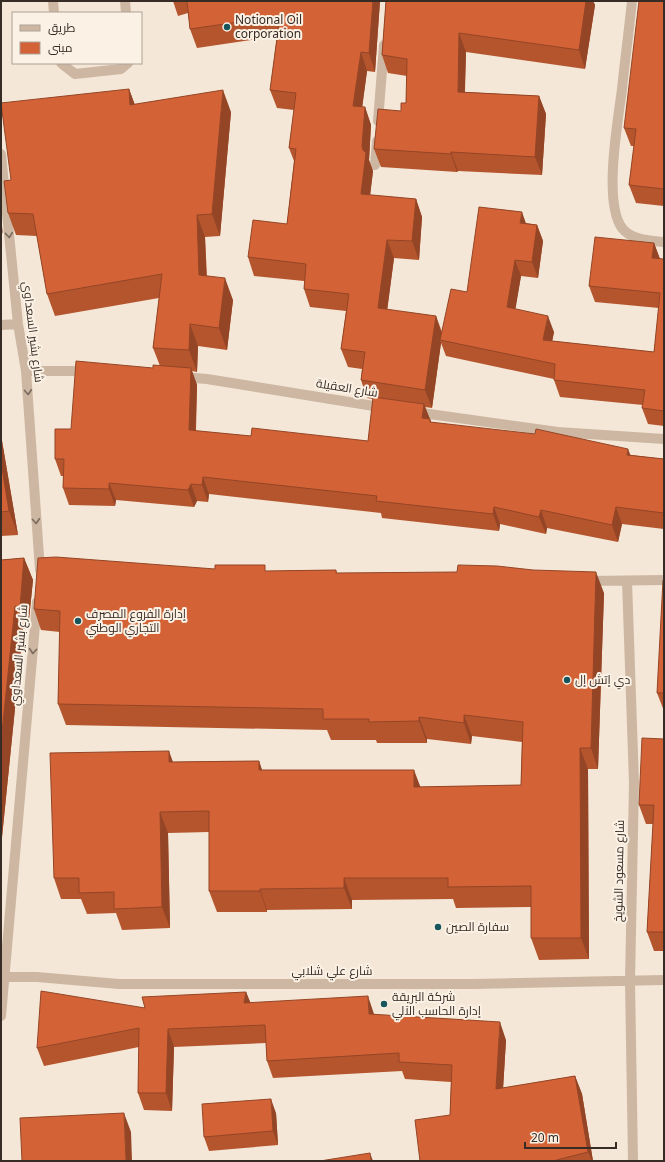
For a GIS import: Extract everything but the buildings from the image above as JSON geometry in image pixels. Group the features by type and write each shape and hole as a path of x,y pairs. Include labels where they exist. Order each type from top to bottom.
{"street":[{"path":"53,1 54,12"},
{"path":"125,1 126,12"},
{"path":"632,1 613,162 614,209 621,226 628,234 646,240 664,242"},
{"path":"375,165 385,32"},
{"path":"62,64 75,74 121,69 127,64"},
{"name":"شارع بشير السعداوي","path":"1,154 18,324 26,371 40,573"},
{"path":"1,326 18,324"},
{"path":"26,371 100,372"},
{"name":"شارع العقيلة","path":"176,377 207,379 558,432 664,439"},
{"path":"573,581 664,580"},
{"name":"شارع مسعود الشويخ","path":"627,581 634,783 630,981 633,1161"},
{"name":"شارع بشير السعداوي","path":"1,1016 3,976 38,594"},
{"name":"شارع علي شلابي","path":"3,976 127,984 474,984 664,980"}],"place":[{"name":"Notional Oil corporation","path":"227,27"},
{"name":"إدارة الفروع المصرف التجاري الوطني","path":"78,621"},
{"name":"دي إتش إل","path":"567,680"},
{"name":"سفارة الصين","path":"438,927"},
{"name":"شركة البريقة إدارة الحاسب الآلي","path":"384,1004"}]}
